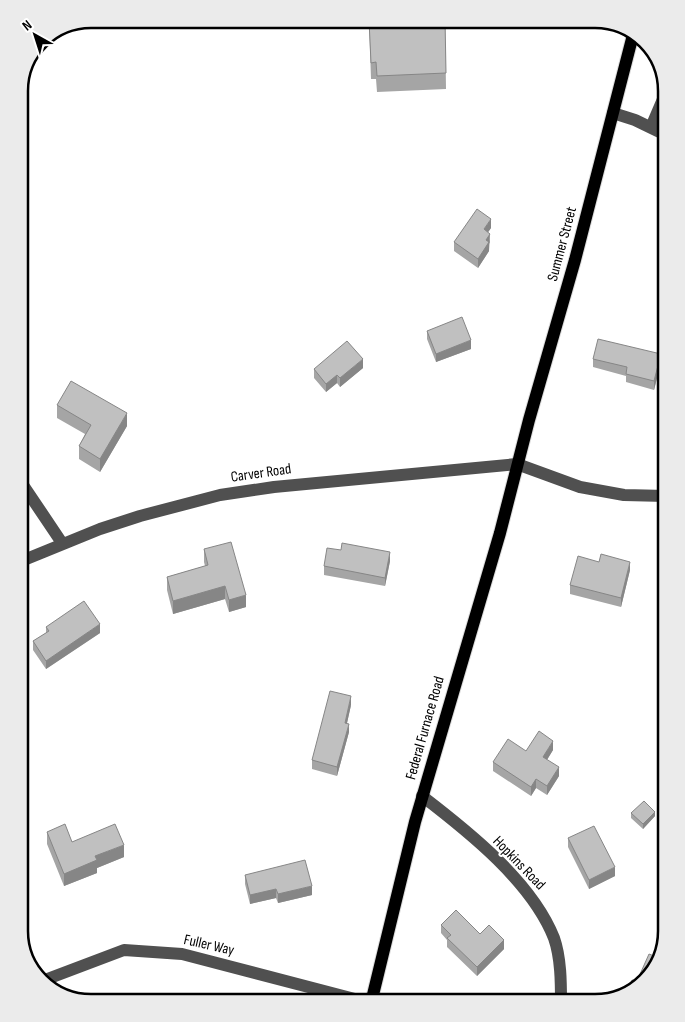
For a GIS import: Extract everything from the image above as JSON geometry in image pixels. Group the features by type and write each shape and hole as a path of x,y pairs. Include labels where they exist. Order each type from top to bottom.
{"main road":[{"name":"Summer Street","path":"517,464 576,260 632,40"},
{"name":"Federal Furnace Road","path":"372,994 422,796 500,533 517,464"}],"street":[{"path":"651,127 658,111"},
{"path":"613,113 658,131"},
{"path":"517,464 580,487 624,495 658,496"},
{"name":"Carver Road","path":"27,558 140,516 220,495 274,487 517,464"},
{"path":"28,492 62,544"},
{"name":"Hopkins Road","path":"422,796 480,844 536,903 554,940 561,980 561,994"},
{"name":"Fuller Way","path":"49,978 124,950 182,954 335,994"}],"building":[{"path":"369,28 445,28 446,73 377,76 376,62 371,63"},
{"path":"477,209 491,219 484,229 490,234 486,240 489,242 478,259 454,242"},
{"path":"462,317 471,340 436,354 427,331"},
{"path":"598,339 658,353 658,366 654,381 626,374 627,367 593,359"},
{"path":"347,341 363,359 340,378 337,375 326,384 314,369"},
{"path":"71,381 127,413 100,459 79,446 91,425 57,405"},
{"path":"231,542 246,595 229,600 225,586 173,601 167,577 208,565 204,549"},
{"path":"342,543 390,552 385,578 324,566 327,548 341,550"},
{"path":"601,554 630,562 621,598 570,585 578,556 599,562"},
{"path":"84,601 100,624 46,661 33,641 49,631 46,627"},
{"path":"330,691 351,696 345,723 349,724 337,767 312,760"},
{"path":"539,731 553,741 543,757 559,767 547,786 536,779 531,787 493,762 508,739 526,751"},
{"path":"644,801 655,812 643,824 631,813"},
{"path":"65,824 72,842 115,824 124,845 95,856 97,860 64,874 47,832"},
{"path":"594,826 615,867 589,880 568,838"},
{"path":"305,860 312,886 278,894 276,889 250,895 245,875"},
{"path":"456,910 480,934 489,925 504,940 477,967 447,938 451,935 441,925"},
{"path":"649,954 653,956 649,963 639,975"}]}
